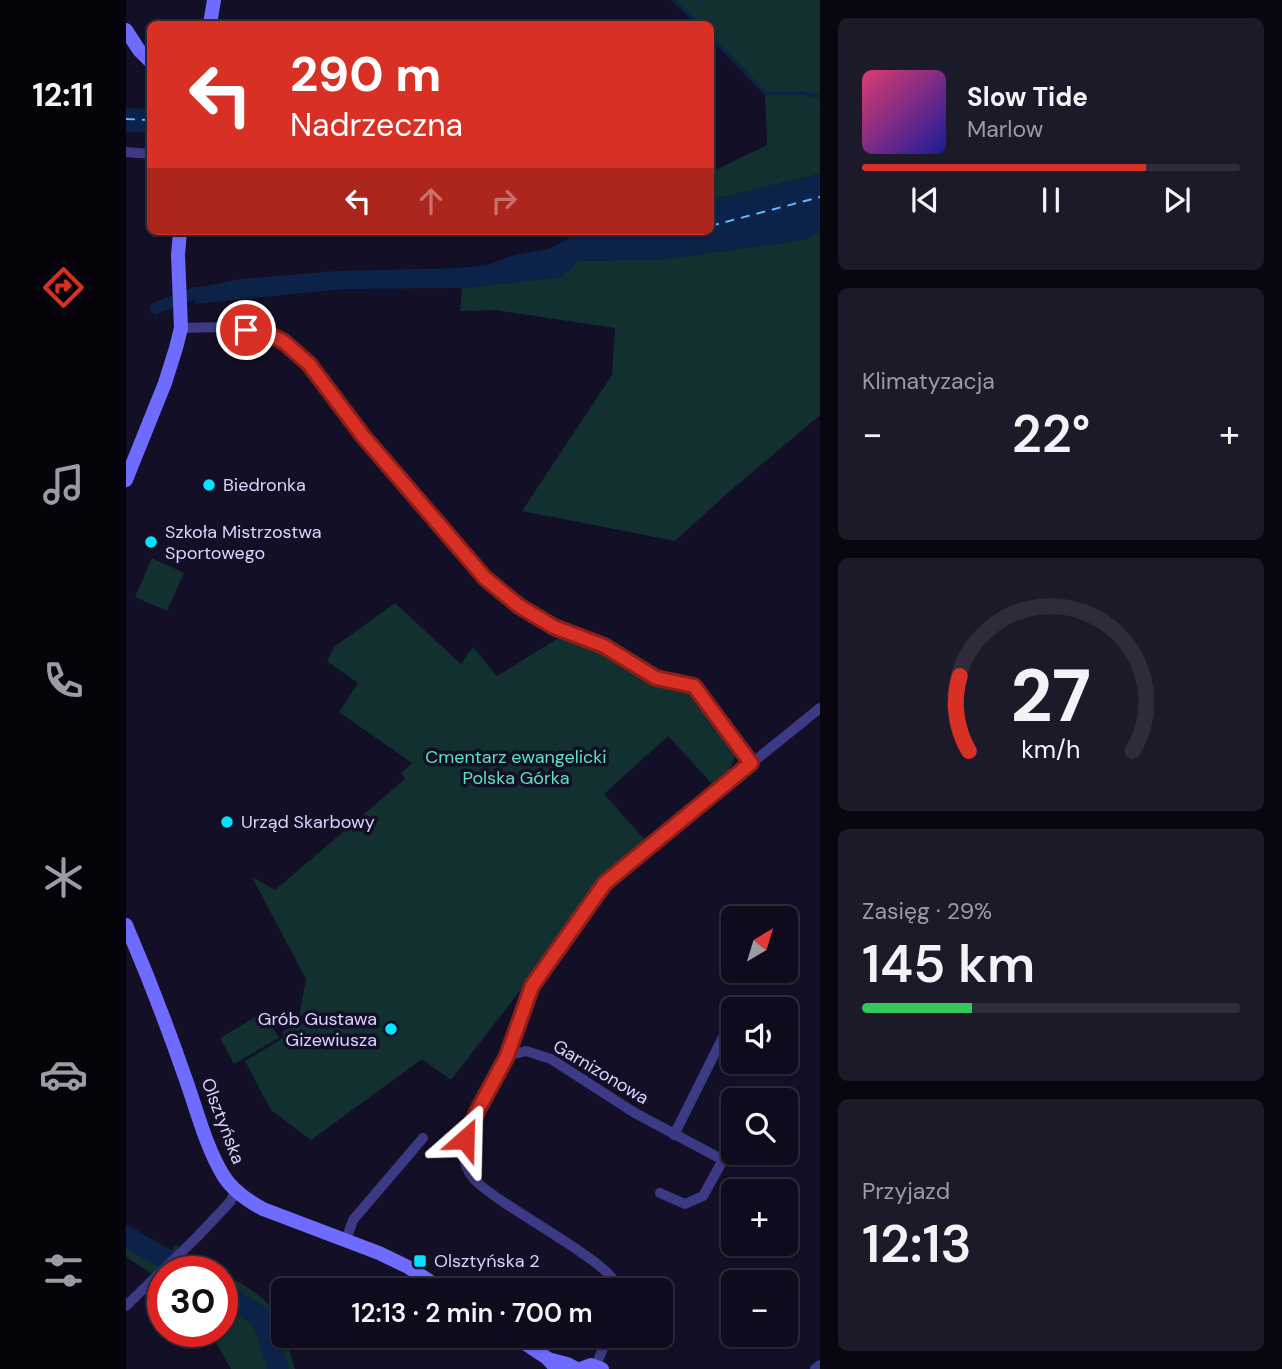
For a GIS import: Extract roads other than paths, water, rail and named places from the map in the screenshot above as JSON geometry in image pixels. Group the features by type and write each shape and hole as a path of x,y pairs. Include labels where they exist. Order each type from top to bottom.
{"street":[{"path":"210,21 214,0"},
{"path":"126,30 147,58"},
{"path":"126,152 147,154"},
{"path":"126,480 131,452 171,366 181,328 180,235"},
{"path":"181,328 228,327 265,332 284,342 309,364 363,436 485,578 519,606 554,627 604,646 656,678 694,686 751,763"},
{"path":"611,1278 571,1244 492,1195 471,1176 463,1157 464,1144 478,1110 507,1056 532,986 605,883 820,708"},
{"name":"Olsztyńska","path":"126,925 157,999 216,1163 224,1178 236,1191 264,1209 379,1253 425,1278"},
{"path":"674,1135 721,1041"},
{"name":"Garnizonowa","path":"507,1056 526,1051 551,1059 635,1114 721,1159"},
{"path":"345,1240 353,1220 423,1138"},
{"path":"660,1193 685,1204 703,1196 721,1164"},
{"path":"126,1306 230,1202 236,1191"},
{"path":"530,1348 552,1364 567,1364 579,1369 586,1366 599,1367 604,1348"},
{"path":"815,1369 820,1364"}],"water":[{"path":"126,108 147,109 147,132 126,132"},
{"path":"820,174 820,232 802,240 666,259 578,261 561,277 462,288 343,289 195,304 195,288 242,279 338,271 487,265 511,256 550,248 577,235 714,235 714,199"},
{"path":"126,1227 169,1253 166,1256 147,1256 147,1259 126,1245"}],"waterway":[{"path":"673,0 696,21"},
{"path":"714,40 765,93 803,93 820,97"},
{"path":"156,308 195,293 211,292"},
{"path":"126,1236 160,1256"},
{"path":"238,1302 262,1318 278,1369"}],"place":[{"name":"Biedronka","path":"209,485"},
{"name":"Szkoła Mistrzostwa Sportowego","path":"151,542"},
{"name":"Urząd Skarbowy","path":"227,822"},
{"name":"Grób Gustawa Gizewiusza","path":"391,1029"},
{"name":"Olsztyńska 2","path":"420,1261"}],"park label":[{"name":"Cmentarz ewangelicki Polska Górka","path":"516,767"}]}
